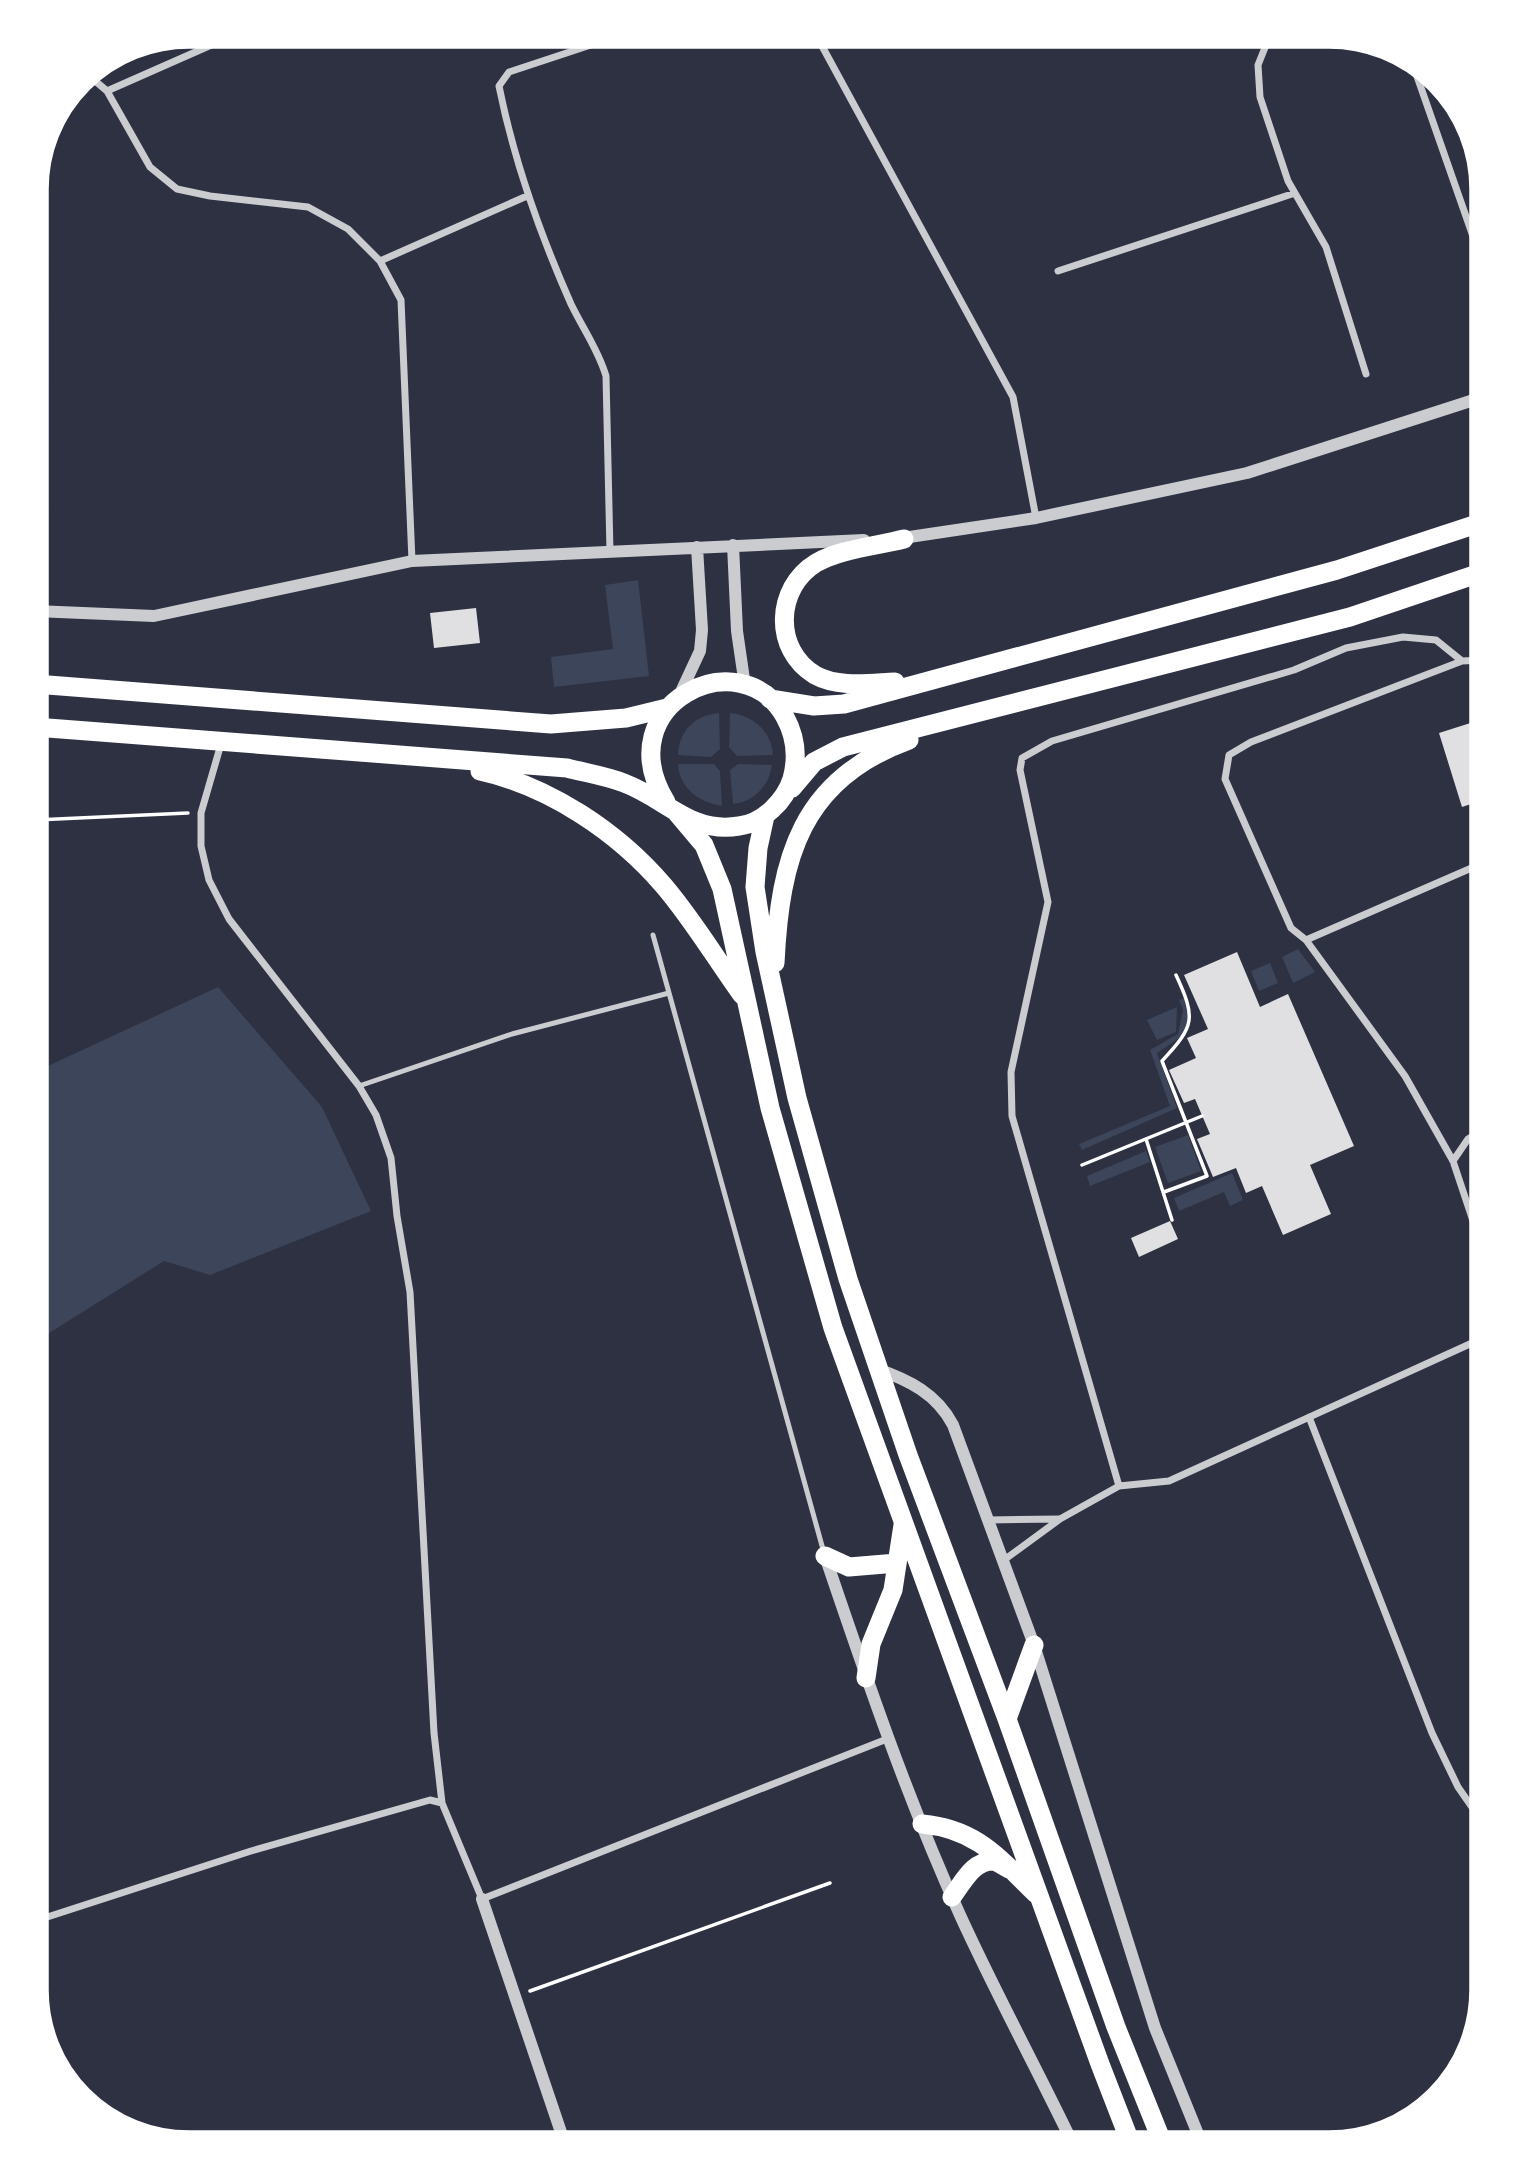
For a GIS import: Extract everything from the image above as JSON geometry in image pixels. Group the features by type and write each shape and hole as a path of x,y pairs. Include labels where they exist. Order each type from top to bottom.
{"highway":[{"path":"48,685 551,724 626,718 673,703 710,683 745,685 770,699 814,706 844,704 1337,570 1471,526"},
{"path":"904,539 817,562 801,575 790,591 784,610 784,630 790,649 801,664 816,676 834,682 927,682"},
{"path":"48,728 567,768 623,783 698,825 720,829 744,826 765,816 814,762 843,747 1350,617 1471,576"},
{"path":"770,699 787,721 796,747 793,774 782,799"},
{"path":"673,703 656,726 650,755 655,785 671,808 705,845 716,872 770,1108 816,1272 903,1524 1127,2132"},
{"path":"775,999 776,933 783,882 797,838 811,814 845,774 887,748 994,708"},
{"path":"400,755 509,779 580,814 628,851 664,886 748,1003"},
{"path":"765,816 758,848 755,887 775,999 827,1206 877,1369 1007,1719 1116,2027 1158,2132"},
{"path":"866,1678 872,1644 890,1600 903,1524"},
{"path":"825,1556 849,1567 897,1563"},
{"path":"1007,1719 1034,1645"},
{"path":"922,1824 947,1826 995,1852 1042,1901"},
{"path":"952,1897 967,1875 988,1860 1014,1872"}],"street":[{"path":"107,91 204,48"},
{"path":"582,48 509,72 499,86 527,197 572,306 599,353 606,376 610,552"},
{"path":"823,48 1013,397 1036,518"},
{"path":"1265,48 1258,65 1257,81 1283,169 1320,233 1366,374"},
{"path":"1418,80 1471,231"},
{"path":"97,82 107,91 150,167 177,189 210,196 308,207 348,229 380,261 401,300 412,561"},
{"path":"1058,271 1295,193"},
{"path":"380,261 527,197"},
{"path":"48,612 154,616 412,561 904,539 1036,518 1247,473 1471,401"},
{"path":"733,545 737,631 745,685"},
{"path":"673,703 700,650 702,630 697,547"},
{"path":"1119,1486 1012,1116 1011,1072 1048,902 1020,770 1022,758 1052,741 1294,670 1346,648 1403,637 1436,640 1462,661"},
{"path":"1471,661 1462,661 1262,738 1230,755 1225,779 1291,928 1306,940 1405,1076 1453,1161 1471,1215"},
{"path":"223,740 201,813 204,862 229,919 359,1086 376,1115 391,1158 397,1216 409,1281 434,1733 442,1803 482,1899 561,2131"},
{"path":"1306,940 1471,868"},
{"path":"1453,1161 1471,1137"},
{"path":"1004,1560 1060,1519 1119,1486 1169,1481 1471,1343"},
{"path":"877,1369 916,1386 943,1408 953,1425 1034,1645 1155,2028 1197,2132"},
{"path":"1309,1417 1432,1733 1458,1787 1471,1806"},
{"path":"989,1520 1060,1519"},
{"path":"825,1556 887,1739 952,1897 1067,2132"},
{"path":"482,1899 887,1739"},
{"path":"47,1917 251,1851 423,1801 442,1803"}],"lane":[{"path":"653,935 825,1556"},
{"path":"359,1086 512,1034 669,993"}],"path":[{"path":"48,819 201,813"},
{"path":"1164,1192 1207,1176 1162,1061 1184,1038 1191,1008 1176,975"},
{"path":"1082,1165 1202,1116"},
{"path":"1146,1139 1172,1220"},
{"path":"515,1996 830,1883"}],"shaded area":[{"path":"638,580 649,676 554,687 551,657 613,649 605,585"},
{"path":"719,713 720,749 711,757 678,755 681,739 690,726 703,717"},
{"path":"730,713 746,717 759,726 769,739 773,755 737,756 729,747"},
{"path":"678,764 714,764 720,771 722,806 706,802 692,793 682,780"},
{"path":"738,764 772,765 768,780 759,792 748,800 733,804 730,770"},
{"path":"1298,949 1315,972 1293,983 1282,957"},
{"path":"1270,963 1278,983 1259,991 1251,971"},
{"path":"218,987 322,1107 371,1211 210,1275 164,1261 47,1334 48,1066"},
{"path":"1185,998 1189,1007 1184,1035 1157,1053 1177,1108 1082,1150 1079,1144 1170,1106 1150,1050 1178,1034 1183,1010 1179,1000"},
{"path":"1177,1007 1176,1032 1157,1040 1147,1020"},
{"path":"1188,1135 1201,1171 1168,1183 1155,1147"},
{"path":"1146,1151 1150,1162 1090,1186 1087,1176"},
{"path":"1232,1173 1243,1200 1230,1206 1224,1192 1179,1211 1174,1198"}],"building":[{"path":"476,608 480,643 434,648 430,613"},
{"path":"1471,723 1471,804 1462,807 1439,733"},
{"path":"1237,952 1260,1007 1288,994 1354,1146 1310,1165 1331,1214 1283,1235 1262,1186 1246,1193 1236,1168 1213,1177 1197,1139 1210,1134 1195,1099 1184,1103 1169,1070 1196,1058 1187,1038 1208,1029 1184,975"},
{"path":"1170,1221 1178,1239 1139,1257 1131,1238"}]}
